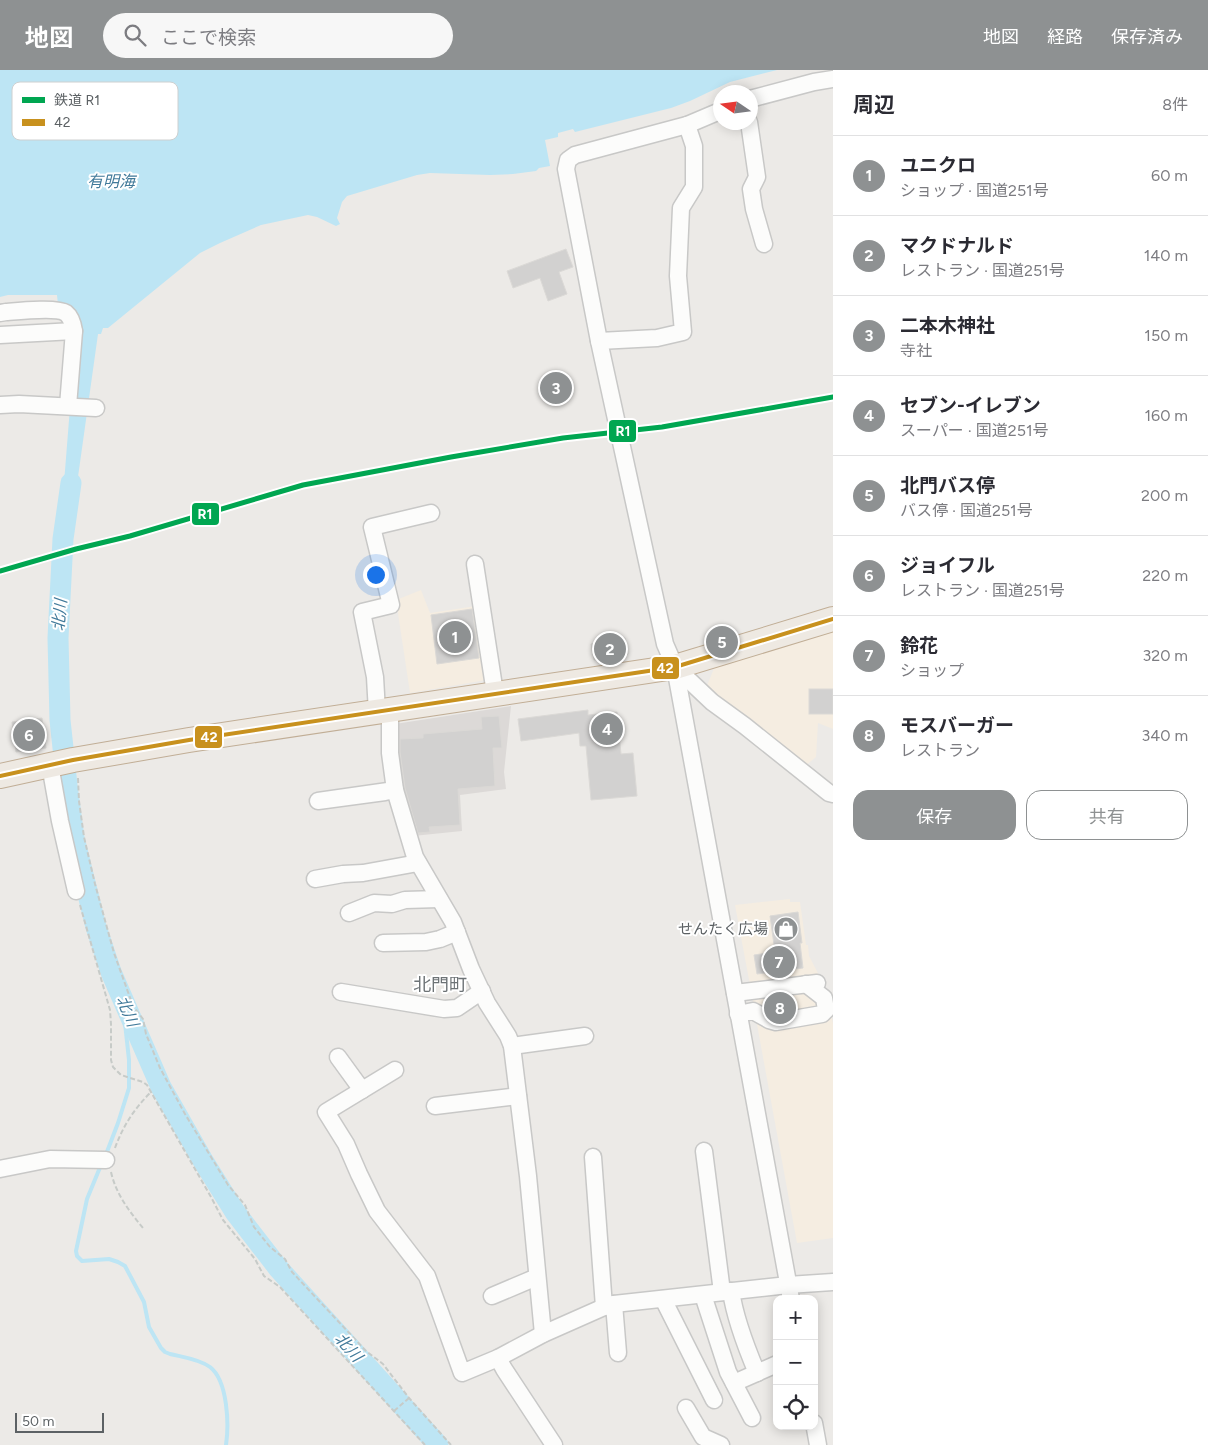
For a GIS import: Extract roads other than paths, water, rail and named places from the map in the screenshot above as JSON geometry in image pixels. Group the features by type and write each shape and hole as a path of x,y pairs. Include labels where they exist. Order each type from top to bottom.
{"highway":[{"path":"0,776 64,762 189,740 675,667 833,619"}],"street":[{"path":"758,97 833,79"},
{"path":"713,115 686,125 574,154 568,160 566,174 599,341 665,644 675,667 789,1292"},
{"path":"599,341 657,338 683,332 678,276 680,208 694,187 694,146 686,125"},
{"path":"751,130 757,176 751,189 754,209 764,244"},
{"path":"0,313 58,310 69,316 74,331 69,406"},
{"path":"0,335 74,331"},
{"path":"0,405 19,404 96,408"},
{"path":"431,513 372,527 391,605 362,612 383,711 395,790 415,857 453,922 487,1003 508,1036 512,1046 528,1176 543,1334"},
{"path":"475,564 495,694"},
{"path":"675,667 712,702 746,726 832,794"},
{"path":"64,762 60,821 76,891"},
{"path":"315,879 418,863"},
{"path":"349,914 374,903 392,904 405,900 439,899"},
{"path":"383,943 426,942 457,932"},
{"path":"735,993 820,983 833,992"},
{"path":"738,1014 753,1011 776,1022 822,1014 826,1010 824,998 806,984"},
{"path":"341,992 444,1009 457,1008 482,991"},
{"path":"512,1046 585,1036"},
{"path":"338,1057 362,1090"},
{"path":"395,1070 326,1112 346,1144 378,1211 427,1276 462,1373 498,1358 543,1334 609,1306 726,1292 789,1292 833,1282"},
{"path":"435,1106 518,1096"},
{"path":"704,1150 726,1292 757,1372"},
{"path":"592,1157 609,1306 618,1353"},
{"path":"0,1170 50,1159 107,1161"},
{"path":"492,1296 537,1277"},
{"path":"703,1295 728,1372 752,1418"},
{"path":"663,1299 714,1400"},
{"path":"498,1358 554,1445"},
{"path":"734,1383 773,1366"},
{"path":"686,1408 703,1437 721,1445"},
{"path":"815,1430 818,1445"}],"water":[{"name":"有明海","path":"0,70 777,70 724,85 713,85 713,90 671,108 575,132 573,129 558,133 558,137 545,140 550,166 539,168 536,171 490,175 430,173 417,175 347,196 342,202 337,218 340,224 336,226 308,215 261,225 200,253 108,328 103,328 101,334 98,334 77,484 64,483 76,332 58,305 57,295 8,295 0,297"}],"waterway":[{"name":"北川","path":"71,483 63,539 58,638 60,720 74,838 96,927 111,972 161,1087 235,1212 279,1269 438,1445"},
{"path":"105,1157 129,1088 129,1060 125,1023 127,1012"},
{"path":"101,1165 87,1199 76,1251 77,1256 82,1261 109,1259 125,1266 144,1302 149,1327 161,1348 170,1354 201,1362 210,1367 216,1374 221,1382 226,1404 226,1445"}],"rail line":[{"name":"R1","path":"0,571 130,536 303,485 563,438 662,427 833,397"}],"place":[{"name":"二本木神社","path":"556,388"},
{"name":"ユニクロ","path":"455,637"},
{"name":"北門バス停","path":"722,642"},
{"name":"マクドナルド","path":"610,649"},
{"name":"セブン-イレブン","path":"607,729"},
{"name":"ジョイフル","path":"29,735"},
{"name":"せんたく広場","path":"786,929"},
{"name":"鈴花","path":"779,962"},
{"name":"モスバーガー","path":"780,1008"}],"district":[{"name":"北門町","path":"440,985"}]}
